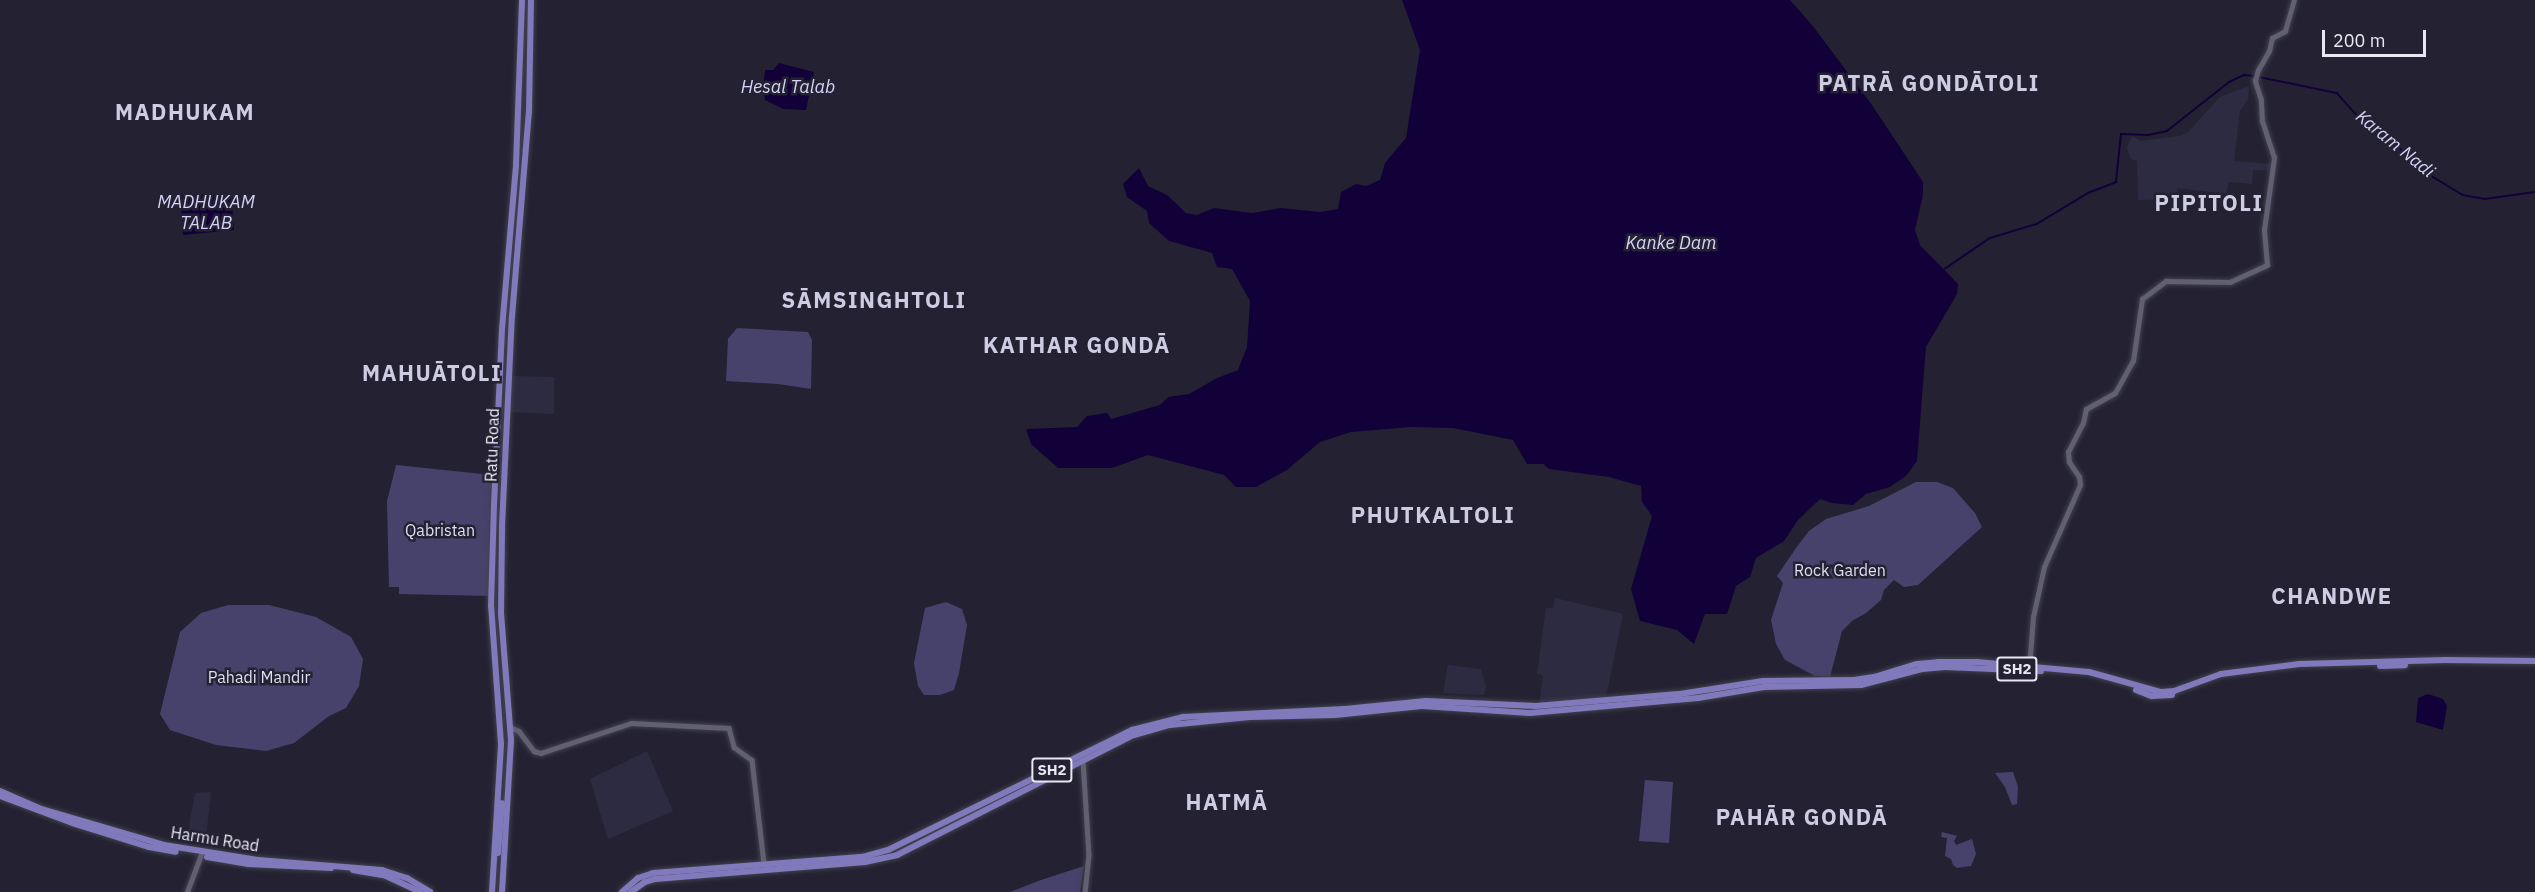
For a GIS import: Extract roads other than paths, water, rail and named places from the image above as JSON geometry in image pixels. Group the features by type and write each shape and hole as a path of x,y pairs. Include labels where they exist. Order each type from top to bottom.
{"main road":[{"name":"Ratu Road","path":"497,892 511,740 501,613 502,526 512,317 529,112 527,0"},
{"name":"Ratu Road","path":"497,892 501,744 491,606 494,505 502,329 517,156 527,0"},
{"name":"SH2","path":"632,892 645,882 655,879 865,862 897,855 979,815 1143,726 1190,716 1345,709 1426,701 1536,706 1680,694 1763,681 1854,680 1938,662 2096,673 2161,692 2174,691 2221,674 2298,664 2535,663"},
{"name":"SH2","path":"622,892 645,874 863,857 888,850 1082,758"},
{"name":"Harmu Road","path":"0,794 120,833 202,854 248,864 362,871 398,880 420,892"},
{"name":"Harmu Road","path":"202,854 258,861 382,870 407,878 430,892"}],"street":[{"path":"2029,668 2034,608 2044,567 2064,516 2080,485 2079,477 2069,462 2068,452 2083,423 2086,409 2115,393 2133,361 2142,299 2166,281 2230,282 2266,265 2264,230 2274,158 2262,122 2261,100 2255,81 2258,70 2269,51 2272,37 2285,31 2294,0"},
{"path":"510,728 519,731 534,751 541,753 631,723 729,728 734,747 752,760 764,863"},
{"path":"511,740 523,736"},
{"path":"1082,758 1089,855 1085,892"},
{"path":"187,892 202,854"}],"water":[{"name":"Kanke Dam","path":"1402,0 1790,0 1812,25 1872,105 1923,182 1923,195 1915,230 1920,245 1958,284 1957,294 1926,347 1917,461 1906,476 1890,487 1866,494 1853,505 1820,499 1798,520 1784,541 1756,558 1750,577 1736,586 1727,614 1705,614 1694,644 1677,630 1640,621 1631,589 1652,516 1642,502 1641,486 1609,477 1549,469 1543,464 1527,464 1513,440 1453,428 1411,427 1351,432 1320,442 1287,470 1256,487 1236,487 1224,475 1148,455 1112,468 1058,468 1031,444 1026,429 1077,427 1087,416 1107,413 1111,419 1160,405 1168,397 1189,394 1217,378 1238,370 1247,347 1250,301 1232,269 1217,267 1212,253 1169,241 1149,223 1147,211 1127,197 1123,184 1139,168 1148,186 1167,195 1186,213 1197,215 1214,208 1252,213 1281,208 1320,212 1338,209 1341,192 1356,184 1366,186 1380,180 1385,163 1406,138 1420,50"},
{"name":"Hesal Talab","path":"779,63 814,72 806,110 783,109 765,100 763,90 765,70 773,70"},
{"name":"MADHUKAM TALAB","path":"231,193 234,230 183,235 180,195"},
{"path":"2428,694 2443,699 2447,706 2443,730 2416,722 2418,698"}],"waterway":[{"name":"Karam Nadi","path":"1943,270 1990,238 2037,224 2088,193 2116,182 2121,134 2148,135 2167,131 2229,82 2244,75 2254,76"},
{"name":"Karam Nadi","path":"2259,77 2337,93 2364,123 2379,128 2425,172 2463,195 2485,199 2535,192"}],"district":[{"name":"PATRĀ GONDĀTOLI","path":"1929,83"},
{"name":"MADHUKAM","path":"185,112"},
{"name":"PIPITOLI","path":"2209,203"},
{"name":"SĀMSINGHTOLI","path":"874,300"},
{"name":"KATHAR GONDĀ","path":"1077,345"},
{"name":"MAHUĀTOLI","path":"432,373"},
{"name":"PHUTKALTOLI","path":"1433,515"},
{"name":"CHANDWE","path":"2332,596"},
{"name":"HATMĀ","path":"1227,802"},
{"name":"PAHĀR GONDĀ","path":"1802,817"}],"park label":[{"name":"Qabristan","path":"440,530"},
{"name":"Rock Garden","path":"1840,570"},
{"name":"Pahadi Mandir","path":"259,677"}]}
